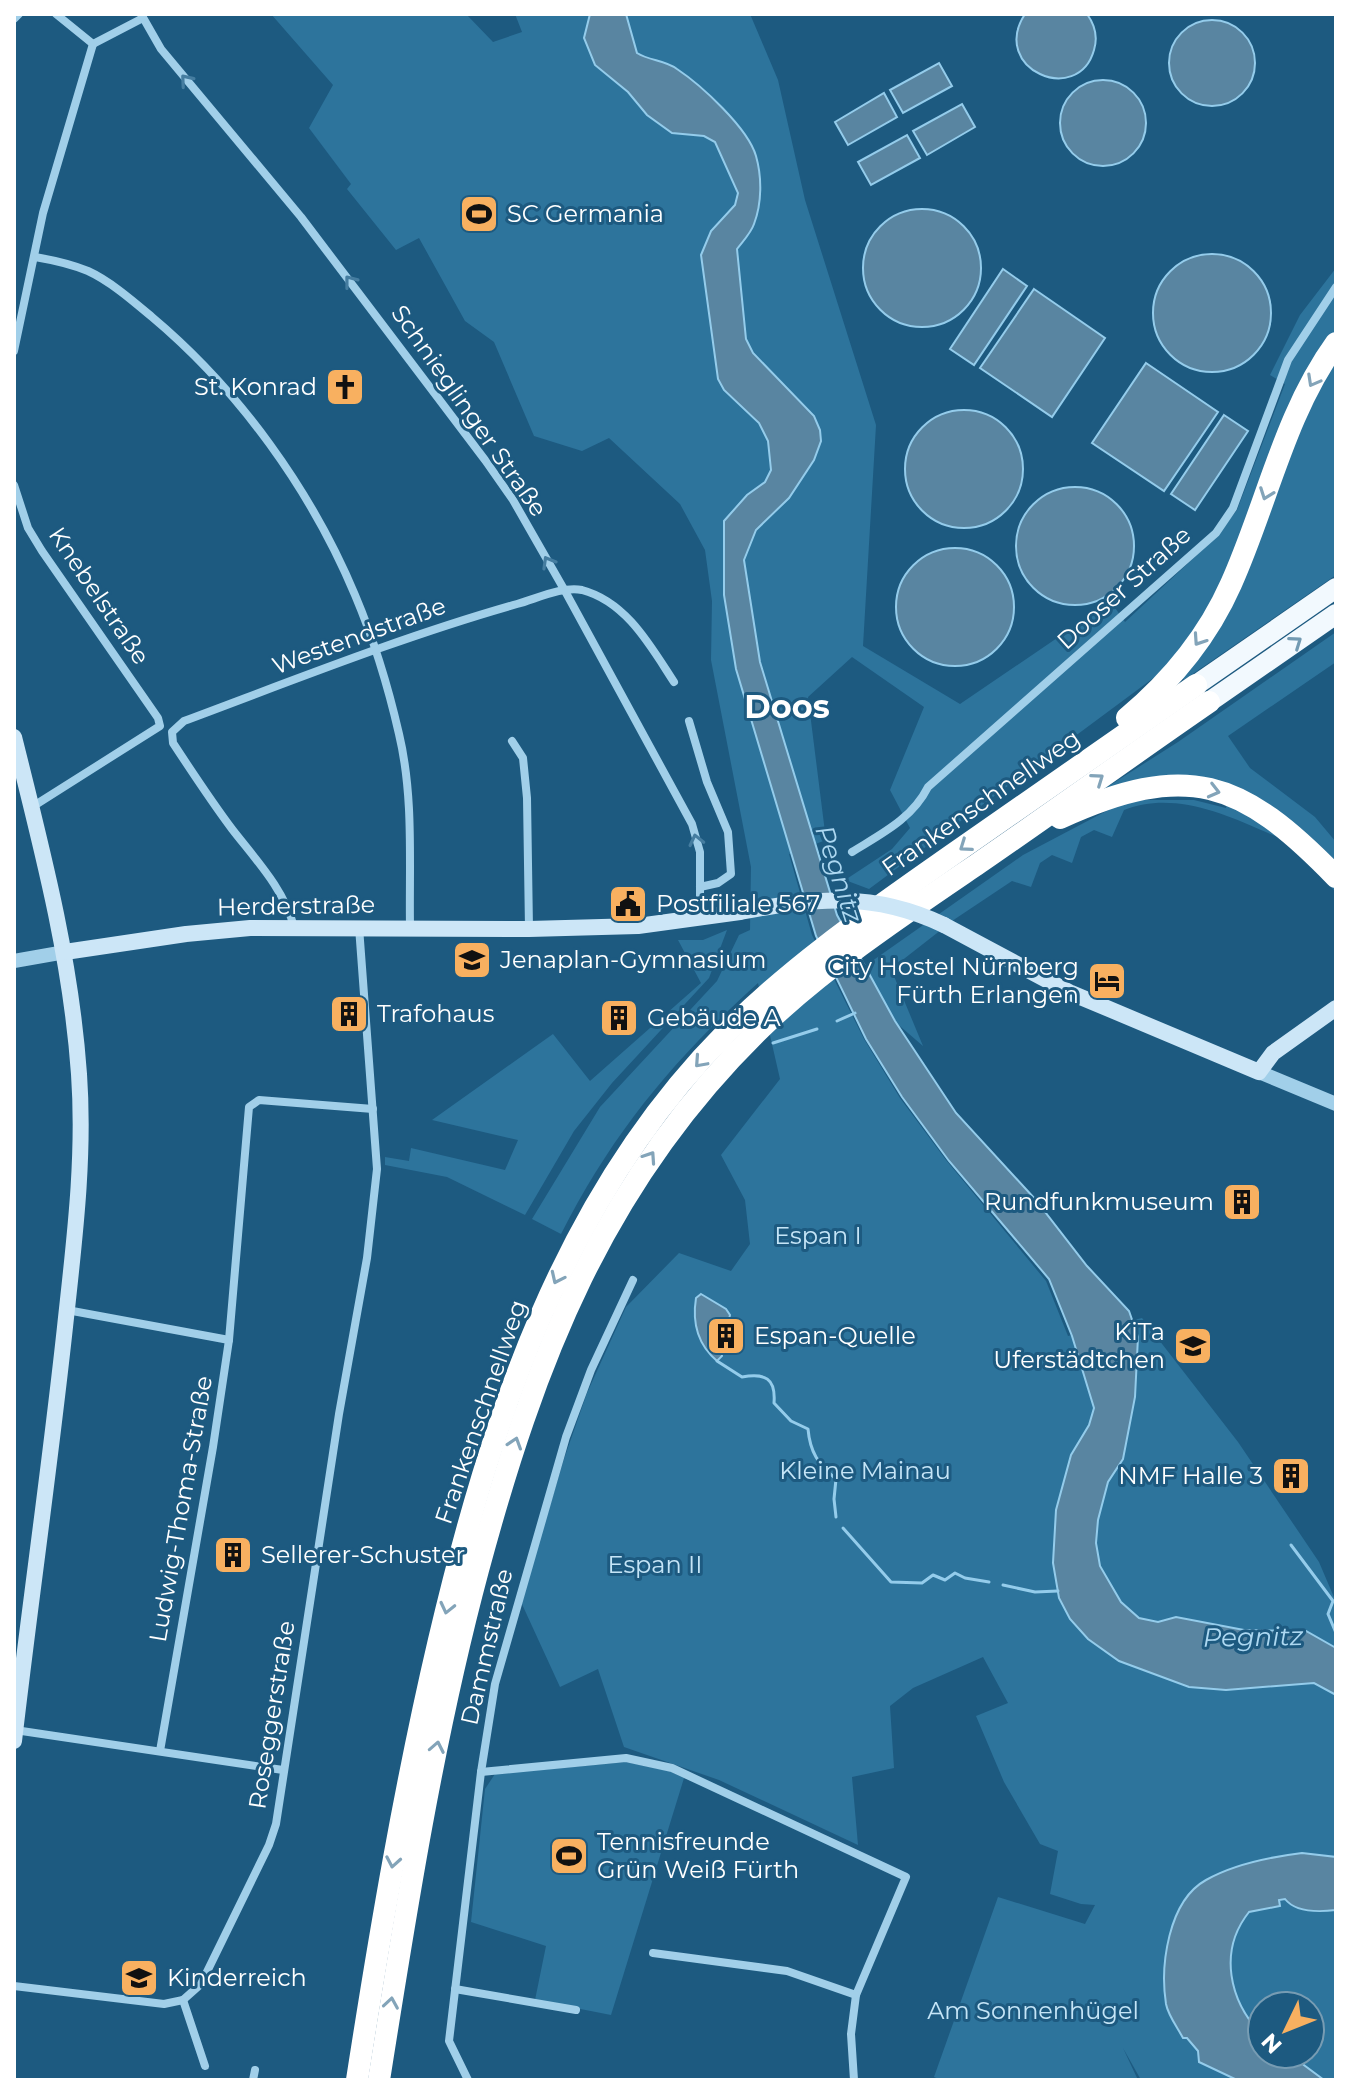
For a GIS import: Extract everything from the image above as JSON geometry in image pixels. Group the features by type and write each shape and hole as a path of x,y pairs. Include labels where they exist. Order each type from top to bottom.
{"highway":[{"path":"1029,801 1148,700 1199,641 1233,580 1299,409 1336,343"},
{"name":"Frankenschnellweg","path":"867,928 1011,840 1336,588"},
{"name":"Frankenschnellweg","path":"357,2080 397,1838 431,1674 454,1576 482,1478 519,1366 573,1246 642,1134 699,1062 1029,801 1336,614"},
{"path":"1011,840 1109,796 1146,787 1186,786 1225,794 1259,809 1295,836 1336,877"},
{"name":"Frankenschnellweg","path":"379,2080 418,1843 451,1679 492,1518 539,1373 595,1249 648,1160 779,997"}],"main road":[{"path":"14,737 54,895 65,952 80,1098 78,1213 14,1734"},
{"name":"Herderstraße","path":"65,952 198,932 294,927 529,929 651,925 802,901 851,899 893,906 944,925 1071,993 1259,1072"},
{"path":"1259,1072 1273,1053 1336,1008"}],"street":[{"path":"14,19 19,14"},
{"path":"56,14 93,44"},
{"path":"14,351 43,213 93,44 142,16"},
{"name":"Schnieglinger Straße","path":"142,16 161,49 301,217 513,500 692,824 700,852 700,918"},
{"path":"35,257 90,272 172,333 237,402 288,474 335,552 376,649 400,735 409,802 410,928"},
{"name":"Dooser Straße","path":"852,852 916,808 928,787 1216,533 1233,508 1288,360 1336,287"},
{"name":"Knebelstraße","path":"14,485 28,528 158,718 160,726 34,816"},
{"path":"565,591 572,589 590,593 625,615 674,682"},
{"name":"Westendstraße","path":"294,927 278,888 207,794 173,743 172,732 184,721 376,649 469,617 565,591"},
{"path":"689,721 729,842 731,874 718,883 700,887"},
{"path":"512,741 523,758 527,798 529,929"},
{"name":"Roseggerstraße","path":"183,2000 201,1984 269,1845 276,1824 339,1414 367,1258 377,1169 359,927"},
{"path":"14,961 65,952"},
{"path":"1259,1072 1336,1104"},
{"name":"Ludwig-Thoma-Straße","path":"160,1751 229,1340 249,1107 259,1100 373,1109"},
{"name":"Dammstraße","path":"468,2080 449,2041 481,1772 495,1684 566,1437 591,1370 633,1280"},
{"path":"67,1310 229,1340"},
{"path":"14,1734 160,1751 283,1770"},
{"path":"481,1772 626,1758 672,1768 906,1877 856,1995 851,2034 854,2080"},
{"path":"653,1953 787,1971 856,1995"},
{"path":"14,1986 164,2004 183,2000 205,2066"},
{"path":"455,1989 576,2010"},
{"path":"253,2080 255,2070"}],"green space":[{"path":"271,14 466,14 493,42 522,32 515,14 750,14 778,80 805,200 876,425 863,646 960,704 1085,619 1113,605 1125,622 1213,540 1237,510 1285,384 1270,375 1300,315 1336,268 1336,334 1212,607 1175,662 869,889 845,880 892,849 910,828 890,790 924,707 852,657 808,697 826,840 789,854 812,935 864,1039 900,1098 946,1160 1046,1281 1068,1336 1142,1318 1238,1442 1319,1562 1336,1602 1336,2080 1141,2080 1123,2048 1138,2080 941,2080 934,2077 998,1897 1085,1924 1095,1905 1050,1894 1058,1851 1040,1844 1004,1782 976,1716 1008,1703 983,1657 913,1688 890,1706 894,1768 852,1777 858,1845 719,1780 624,1747 598,1669 560,1687 521,1602 587,1393 626,1307 679,1253 731,1271 750,1244 745,1200 721,1155 780,1079 758,983 699,1040 647,1099 602,1163 561,1234 532,1219 600,1107 717,981 739,935 750,930 751,867 711,660 712,601 705,550 680,504 609,438 582,451 534,436 494,342 465,321 419,238 396,250 347,189 351,184 309,128 333,85"},
{"path":"1336,354 1336,575 1184,680 1183,678"},
{"path":"1336,632 1336,662 1228,736 1250,768 1315,817 1336,842 1336,893 1302,855 1275,836 1228,816 1194,806 1176,803 1141,805 1124,810 1112,837 1094,830 1081,837 1072,863 1052,855 1040,863 1031,887 1012,881 955,919 891,969 923,1046 894,1021 865,966 1023,855 1114,807 1140,800 1194,800 1226,808 1228,789 1104,789 1178,742"},
{"path":"727,930 709,978 612,1083 574,1131 525,1215 447,1177 385,1165 385,1157 409,1161 411,1148 505,1170 518,1140 432,1120 553,1034 590,1081 701,983 678,940 703,940"},
{"name":"Tennisfreunde Grün Weiß Fürth","path":"626,1762 669,1771 684,1778 611,2015 535,2000 546,1946 471,1922 485,1789 495,1774"}],"water":[{"name":"Pegnitz","path":"590,14 626,14 637,53 672,66 698,85 734,120 756,156 760,181 759,207 753,227 737,249 746,339 753,353 814,416 821,441 814,460 789,498 756,530 744,560 760,662 837,915 895,1021 956,1113 1035,1199 1087,1266 1129,1311 1138,1337 1135,1397 1123,1459 1108,1482 1098,1520 1096,1543 1100,1566 1121,1602 1139,1618 1158,1622 1176,1617 1244,1630 1306,1631 1336,1648 1336,1695 1314,1683 1226,1690 1189,1687 1119,1661 1088,1639 1070,1619 1059,1598 1053,1563 1056,1510 1071,1455 1089,1425 1094,1408 1072,1336 1049,1279 949,1161 902,1097 866,1039 816,936 736,669 724,595 724,521 747,495 765,482 771,470 768,441 759,423 724,390 718,379 701,255 711,231 735,205 738,193 715,142 704,136 672,133 647,115 628,92 595,65 584,38"},
{"path":"1025,14 1087,14 1096,40 1085,67 1071,76 1056,78 1040,74 1027,65 1018,51 1017,34"},
{"path":"1212,20 1229,23 1243,32 1252,46 1255,63 1252,80 1243,94 1229,103 1212,106 1195,103 1181,94 1172,80 1169,63 1172,46 1181,32 1195,23"},
{"path":"939,63 952,86 903,113 890,90"},
{"path":"1103,80 1120,83 1134,92 1143,106 1146,123 1143,140 1134,154 1120,163 1103,166 1086,163 1072,154 1063,140 1060,123 1063,106 1072,92 1086,83"},
{"path":"884,93 897,117 848,145 835,122"},
{"path":"962,104 975,127 927,155 913,131"},
{"path":"907,135 920,158 871,185 858,162"},
{"path":"922,209 945,213 964,226 977,245 981,268 977,291 964,310 945,323 922,327 899,323 880,310 867,291 863,268 867,245 880,226 899,213"},
{"path":"1212,254 1235,258 1254,271 1267,290 1271,313 1267,336 1254,355 1235,368 1212,372 1189,368 1170,355 1157,336 1153,313 1157,290 1170,271 1189,258"},
{"path":"1003,269 1027,286 974,365 950,349"},
{"path":"1034,289 1105,338 1052,417 980,368"},
{"path":"1146,363 1218,412 1164,491 1092,443"},
{"path":"964,410 987,414 1006,427 1019,446 1023,469 1019,492 1006,511 987,524 964,528 941,524 922,511 909,492 905,469 909,446 922,427 941,414"},
{"path":"1224,415 1248,431 1195,510 1171,494"},
{"path":"1075,487 1098,491 1117,504 1130,523 1134,546 1130,569 1117,588 1098,601 1075,605 1052,601 1033,588 1020,569 1016,546 1020,523 1033,504 1052,491"},
{"path":"955,548 978,552 997,565 1010,584 1014,607 1010,630 997,649 978,662 955,666 932,662 913,649 900,630 896,607 900,584 913,565 932,552"},
{"path":"701,1294 726,1309 730,1315 727,1329 719,1335 722,1356 717,1361 705,1348 696,1324 696,1298"},
{"path":"1302,1853 1336,1857 1336,1910 1302,1909 1285,1899 1279,1900 1280,1906 1249,1912 1239,1927 1231,1959 1235,1991 1246,2014 1246,2070 1311,2070 1324,2080 1237,2080 1199,2062 1198,2051 1187,2038 1183,2038 1166,2004 1166,1954 1175,1918 1183,1903 1206,1880 1252,1862"}],"waterway":[{"path":"837,1021 855,1013"},
{"path":"773,1043 817,1029"},
{"path":"717,1361 742,1377 767,1379 773,1388 774,1403 791,1421 808,1429 816,1457 836,1479 836,1517"},
{"path":"843,1528 891,1582 922,1583 933,1575 945,1580 955,1573 989,1582"},
{"path":"1291,1545 1333,1601 1328,1614 1336,1633"},
{"path":"1003,1585 1035,1592 1058,1591"}],"place":[{"name":"SC Germania","path":"479,214"},
{"name":"St. Konrad","path":"345,387"},
{"name":"Postfiliale 567","path":"628,904"},
{"name":"Jenaplan-Gymnasium","path":"472,960"},
{"name":"City Hostel Nürnberg Fürth Erlangen","path":"1107,981"},
{"name":"Trafohaus","path":"349,1014"},
{"name":"Gebäude A","path":"619,1018"},
{"name":"Rundfunkmuseum","path":"1242,1202"},
{"name":"Espan-Quelle","path":"726,1336"},
{"name":"KiTa Uferstädtchen","path":"1193,1346"},
{"name":"NMF Halle 3","path":"1291,1476"},
{"name":"Sellerer-Schuster","path":"233,1555"},
{"name":"Tennisfreunde Grün Weiß Fürth","path":"569,1856"},
{"name":"Kinderreich","path":"139,1978"}],"district":[{"name":"Doos","path":"787,707"}],"park label":[{"name":"Espan I","path":"818,1236"},
{"name":"Kleine Mainau","path":"865,1471"},
{"name":"Espan II","path":"655,1565"},
{"name":"Am Sonnenhügel","path":"1033,2011"}]}
